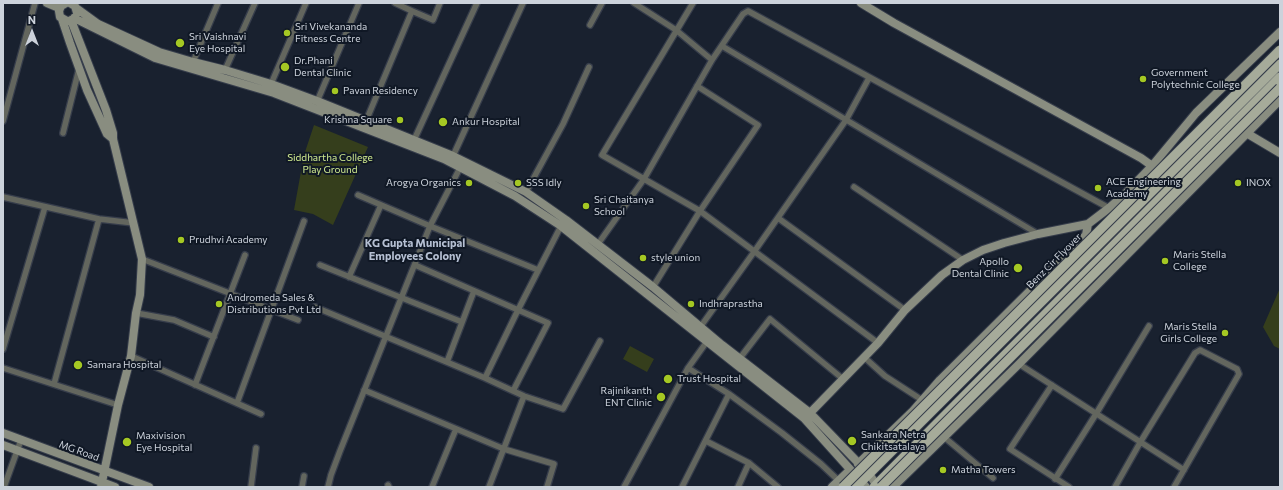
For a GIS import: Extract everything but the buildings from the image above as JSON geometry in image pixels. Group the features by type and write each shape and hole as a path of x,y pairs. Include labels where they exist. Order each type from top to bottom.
{"main road":[{"name":"Benz Cir Flyover","path":"841,484 1280,50"},
{"path":"861,485 869,474 1280,64"},
{"path":"877,486 1280,77"},
{"path":"877,486 1280,88"}],"street":[{"path":"3,121 35,3"},
{"path":"193,62 218,3"},
{"path":"225,70 255,3"},
{"path":"271,84 306,3"},
{"path":"315,105 359,3"},
{"path":"395,3 433,20 440,3"},
{"path":"414,140 477,3"},
{"path":"453,156 523,3"},
{"path":"590,25 602,3"},
{"path":"693,3 602,155 700,211 878,343"},
{"path":"861,3 901,27 1141,158 1167,177"},
{"path":"49,4 62,6 59,14 155,58 366,120 453,156 462,164 598,244 701,326 708,339 740,358 810,413 869,474 877,486"},
{"path":"636,4 676,30 712,60"},
{"path":"73,6 98,24 159,52 271,84 315,105 444,159 462,164 526,192 618,270 708,339 804,418 850,470 861,485"},
{"path":"69,19 77,14 73,6"},
{"path":"366,120 412,11"},
{"path":"598,244 644,179 712,60 743,14 748,11 1108,208"},
{"path":"69,19 79,69 107,134 113,140"},
{"path":"69,19 106,110 113,133 113,140 142,259 140,295 136,313 131,356 118,405 101,485"},
{"path":"810,413 878,343 904,310 942,275 963,260 1004,242 1088,224 1108,208 1124,195 1152,166 1196,114 1280,32"},
{"path":"722,46 1038,234"},
{"path":"526,192 563,124 589,67"},
{"path":"63,133 79,69"},
{"path":"701,326 846,120 869,78"},
{"path":"653,287 700,211 758,125 697,86"},
{"path":"893,487 1019,364 1280,100"},
{"path":"1232,125 1280,153"},
{"path":"328,487 331,475 385,336 402,298 430,226 462,164"},
{"path":"854,187 963,260"},
{"path":"358,195 538,270"},
{"path":"3,197 100,219 134,223"},
{"path":"350,276 381,205"},
{"path":"3,349 45,207"},
{"path":"778,218 904,310"},
{"path":"54,384 100,219"},
{"path":"237,403 304,221"},
{"path":"485,378 538,270 564,223"},
{"path":"858,464 1086,235 1088,224"},
{"path":"195,385 245,255"},
{"path":"142,259 298,320"},
{"path":"320,264 462,322"},
{"path":"415,265 548,323 513,391"},
{"path":"447,362 474,291"},
{"path":"315,307 485,378 524,396 563,409 600,341"},
{"path":"136,313 174,320 214,337"},
{"path":"740,358 770,319 843,379"},
{"path":"1055,479 1149,326"},
{"path":"624,487 688,368 708,339"},
{"path":"1115,487 1141,441 1196,351 1202,351 1237,369 1239,376 1174,487"},
{"path":"131,356 261,414"},
{"path":"864,357 885,376 922,400"},
{"path":"1019,364 1184,470"},
{"path":"3,368 118,405"},
{"path":"688,368 729,394 815,459 841,484"},
{"path":"1052,385 1010,449 1055,479 1070,487"},
{"path":"364,390 504,449 554,464 547,487"},
{"path":"682,487 729,394"},
{"path":"489,487 524,396"},
{"path":"432,487 456,429"},
{"name":"MG Road","path":"3,433 149,487"},
{"path":"944,437 994,478"},
{"path":"4,487 21,440"},
{"path":"706,441 748,463 778,487"},
{"name":"MG Road","path":"3,445 63,466 101,485 116,487"},
{"path":"251,487 256,448"},
{"path":"738,487 748,463"},
{"path":"832,487 841,484 850,470"},
{"path":"302,487 304,476"}],"green space":[{"name":"Siddhartha College Play Ground","path":"314,125 368,147 333,225 313,214 294,210 304,155"},
{"path":"1280,288 1280,349 1274,346 1263,327"},
{"path":"630,346 654,359 647,372 623,359"}],"place":[{"name":"Sri Vivekananda Fitness Centre","path":"287,33"},
{"name":"Sri Vaishnavi Eye Hospital","path":"180,43"},
{"name":"Dr.Phani Dental Clinic","path":"285,67"},
{"name":"Government Polytechnic College","path":"1143,79"},
{"name":"Pavan Residency","path":"335,91"},
{"name":"Krishna Square","path":"400,120"},
{"name":"Ankur Hospital","path":"443,122"},
{"name":"Arogya Organics","path":"469,183"},
{"name":"SSS Idly","path":"518,183"},
{"name":"INOX","path":"1238,183"},
{"name":"ACE Engineering Academy","path":"1098,188"},
{"name":"Sri Chaitanya School","path":"586,206"},
{"name":"Prudhvi Academy","path":"181,240"},
{"name":"style union","path":"643,258"},
{"name":"Maris Stella College","path":"1165,261"},
{"name":"Apollo Dental Clinic","path":"1018,268"},
{"name":"Andromeda Sales & Distributions Pvt Ltd","path":"219,304"},
{"name":"Indhraprastha","path":"691,304"},
{"name":"Maris Stella Girls College","path":"1225,333"},
{"name":"Samara Hospital","path":"78,365"},
{"name":"Trust Hospital","path":"668,379"},
{"name":"Rajinikanth ENT Clinic","path":"661,397"},
{"name":"Sankara Netra Chikitsatalaya","path":"852,441"},
{"name":"Maxivision Eye Hospital","path":"127,442"},
{"name":"Matha Towers","path":"943,470"}],"district":[{"name":"KG Gupta Municipal Employees Colony","path":"415,249"}]}
